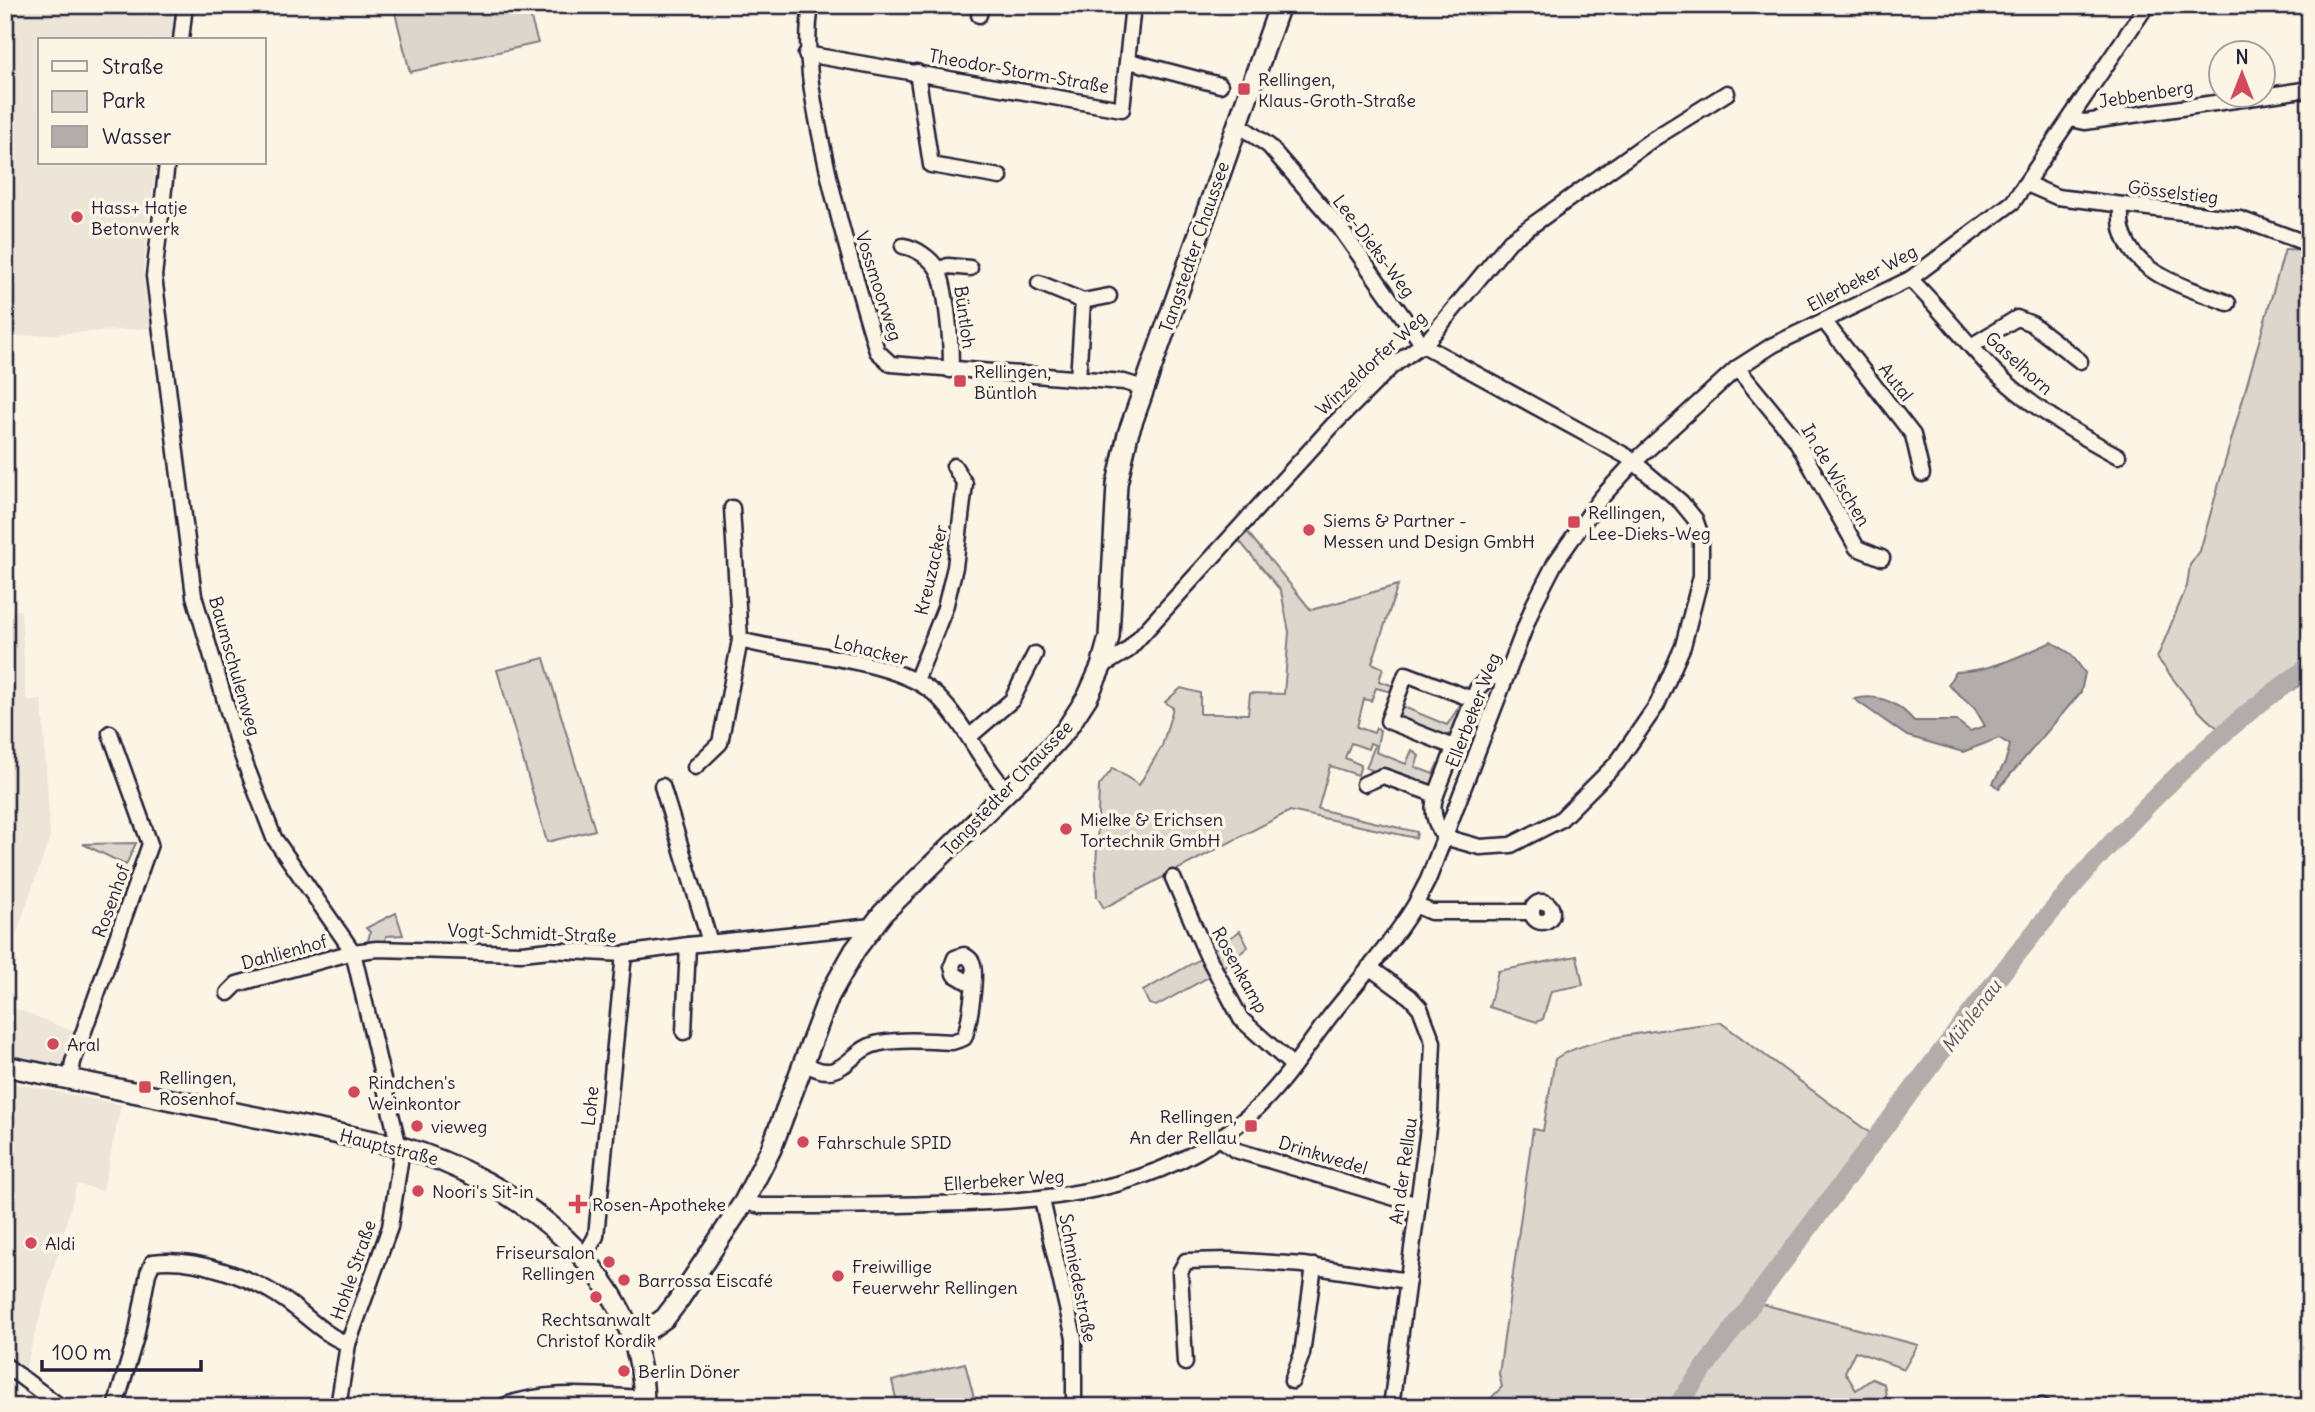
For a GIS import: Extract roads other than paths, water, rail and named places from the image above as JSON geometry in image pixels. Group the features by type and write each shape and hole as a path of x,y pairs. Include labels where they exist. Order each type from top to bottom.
{"main road":[{"name":"Tangstedter Chaussee","path":"635,1339 665,1318 744,1202 771,1149 803,1062 840,974 872,926 1008,792 1078,713 1101,667 1112,613 1117,484 1128,434 1280,5"},
{"name":"Hauptstraße","path":"5,1066 398,1146 438,1157 490,1183 535,1214 579,1254 628,1322 635,1339 644,1402"}],"street":[{"path":"181,38 185,5"},
{"name":"Vossmoorweg","path":"811,5 806,54 839,225 877,351 891,364 1124,382 1144,388"},
{"name":"Theodor-Storm-Straße","path":"806,54 1122,109 1133,5"},
{"name":"Ellerbeker Weg","path":"744,1202 761,1206 831,1206 1042,1200 1142,1178 1173,1166 1220,1138 1248,1116 1292,1065 1415,905 1534,604 1555,563 1600,499 1634,461 1737,368 1773,345 1910,279 1997,216 2027,184 2147,5"},
{"path":"1129,61 1220,85"},
{"path":"917,72 932,164 1000,177"},
{"name":"Jebbenberg","path":"2071,119 2085,122 2310,89"},
{"name":"Winzeldorfer Weg","path":"1101,667 1127,651 1342,415 1391,367 1423,345 1510,241 1653,139 1727,93"},
{"name":"Lee-Dieks-Weg","path":"1238,124 1269,146 1340,228 1423,345 1634,461 1681,502 1695,519 1701,536 1701,576 1683,646 1657,705 1631,746 1603,779 1574,808 1544,831 1511,845 1480,847 1444,837"},
{"name":"Baumschulenweg","path":"167,164 154,276 194,596 222,699 274,838 353,952 398,1146"},
{"name":"Gösselstieg","path":"2027,184 2056,197 2240,219 2303,242 2310,234"},
{"path":"2121,205 2123,232 2133,252 2151,270 2228,303"},
{"name":"Büntloh","path":"903,246 916,248 938,270 952,355 950,370"},
{"name":"Büntloh","path":"938,270 948,266 970,268"},
{"name":"Gaselhorn","path":"1910,279 2019,393 2068,429 2118,456"},
{"path":"1039,283 1083,301 1109,296"},
{"path":"1077,379 1083,301"},
{"path":"1971,345 2017,318 2032,324 2080,361"},
{"name":"Autal","path":"1824,321 1913,435 1922,474"},
{"name":"In de Wischen","path":"1737,368 1796,440 1857,548 1882,558"},
{"name":"Kreuzacker","path":"916,681 945,608 956,567 965,484 954,466"},
{"path":"695,767 720,743 740,640 732,508"},
{"name":"Lohacker","path":"740,640 879,668 916,681 952,712 989,770 1008,792"},
{"path":"969,737 1012,700 1035,654"},
{"path":"1454,747 1388,721 1406,674 1472,699"},
{"path":"1444,837 1435,821 1433,808 1472,699 1481,682 1506,674"},
{"name":"Rosenhof","path":"70,1081 73,1062 150,844 110,733"},
{"path":"1364,784 1383,776 1436,795"},
{"path":"662,786 710,942"},
{"name":"Rosenkamp","path":"1173,878 1217,977 1241,1019 1292,1065"},
{"path":"1415,905 1432,912 1532,912"},
{"name":"Vogt-Schmidt-Straße","path":"353,952 412,948 495,953 550,950 624,954 688,944 872,926"},
{"path":"684,1032 688,944"},
{"name":"Dahlienhof","path":"228,993 237,984 353,952"},
{"name":"Lohe","path":"579,1254 587,1250 596,1236 624,954"},
{"name":"An der Rellau","path":"1369,967 1410,997 1420,1008 1433,1042 1433,1089 1391,1407"},
{"path":"803,1062 818,1070 831,1071 845,1066 877,1043 952,1042 964,1038 972,1010 971,984"},
{"name":"Drinkwedel","path":"1220,1138 1236,1150 1418,1205"},
{"name":"Hohle Straße","path":"338,1407 348,1345 390,1227 401,1164 398,1146"},
{"name":"Schmiedestraße","path":"1042,1200 1073,1338 1073,1407"},
{"path":"1185,1363 1180,1272 1186,1261 1229,1260 1314,1266 1408,1281"},
{"path":"115,1407 136,1337 153,1262 186,1264 254,1282 348,1345"},
{"path":"1292,1381 1302,1354 1314,1266"},
{"path":"5,1365 61,1407"},
{"path":"501,1407 529,1399 576,1396 644,1402"}],"water":[{"path":"2052,642 2071,654 2085,673 2081,692 1999,788 1993,783 2005,763 2010,745 1999,738 1963,752 1907,736 1854,699 1880,698 1895,704 1914,721 1957,721 1970,731 1985,726 1974,707 1948,685 1955,672 1993,666"}],"waterway":[{"name":"Mühlenau","path":"1676,1407 1949,1041 2090,867 2140,812 2193,760 2250,711 2310,666"}],"place":[{"name":"Rellingen, Klaus-Groth-Straße","path":"1244,89"},
{"name":"Hass+ Hatje Betonwerk","path":"77,217"},
{"name":"Rellingen, Büntloh","path":"960,381"},
{"name":"Rellingen, Lee-Dieks-Weg","path":"1574,522"},
{"name":"Siems & Partner - Messen und Design GmbH","path":"1309,530"},
{"name":"Mielke & Erichsen Tortechnik GmbH","path":"1066,829"},
{"name":"Aral","path":"53,1044"},
{"name":"Rellingen, Rosenhof","path":"145,1087"},
{"name":"Rindchen's Weinkontor","path":"354,1092"},
{"name":"vieweg","path":"417,1126"},
{"name":"Rellingen, An der Rellau","path":"1251,1126"},
{"name":"Fahrschule SPID","path":"803,1142"},
{"name":"Noori's Sit-in","path":"418,1191"},
{"name":"Rosen-Apotheke","path":"578,1204"},
{"name":"Aldi","path":"31,1243"},
{"name":"Friseursalon Rellingen","path":"609,1262"},
{"name":"Freiwillige Feuerwehr Rellingen","path":"838,1276"},
{"name":"Barrossa Eiscafé","path":"624,1280"},
{"name":"Rechtsanwalt Christof Kordik","path":"596,1297"},
{"name":"Berlin Döner","path":"624,1371"}]}
